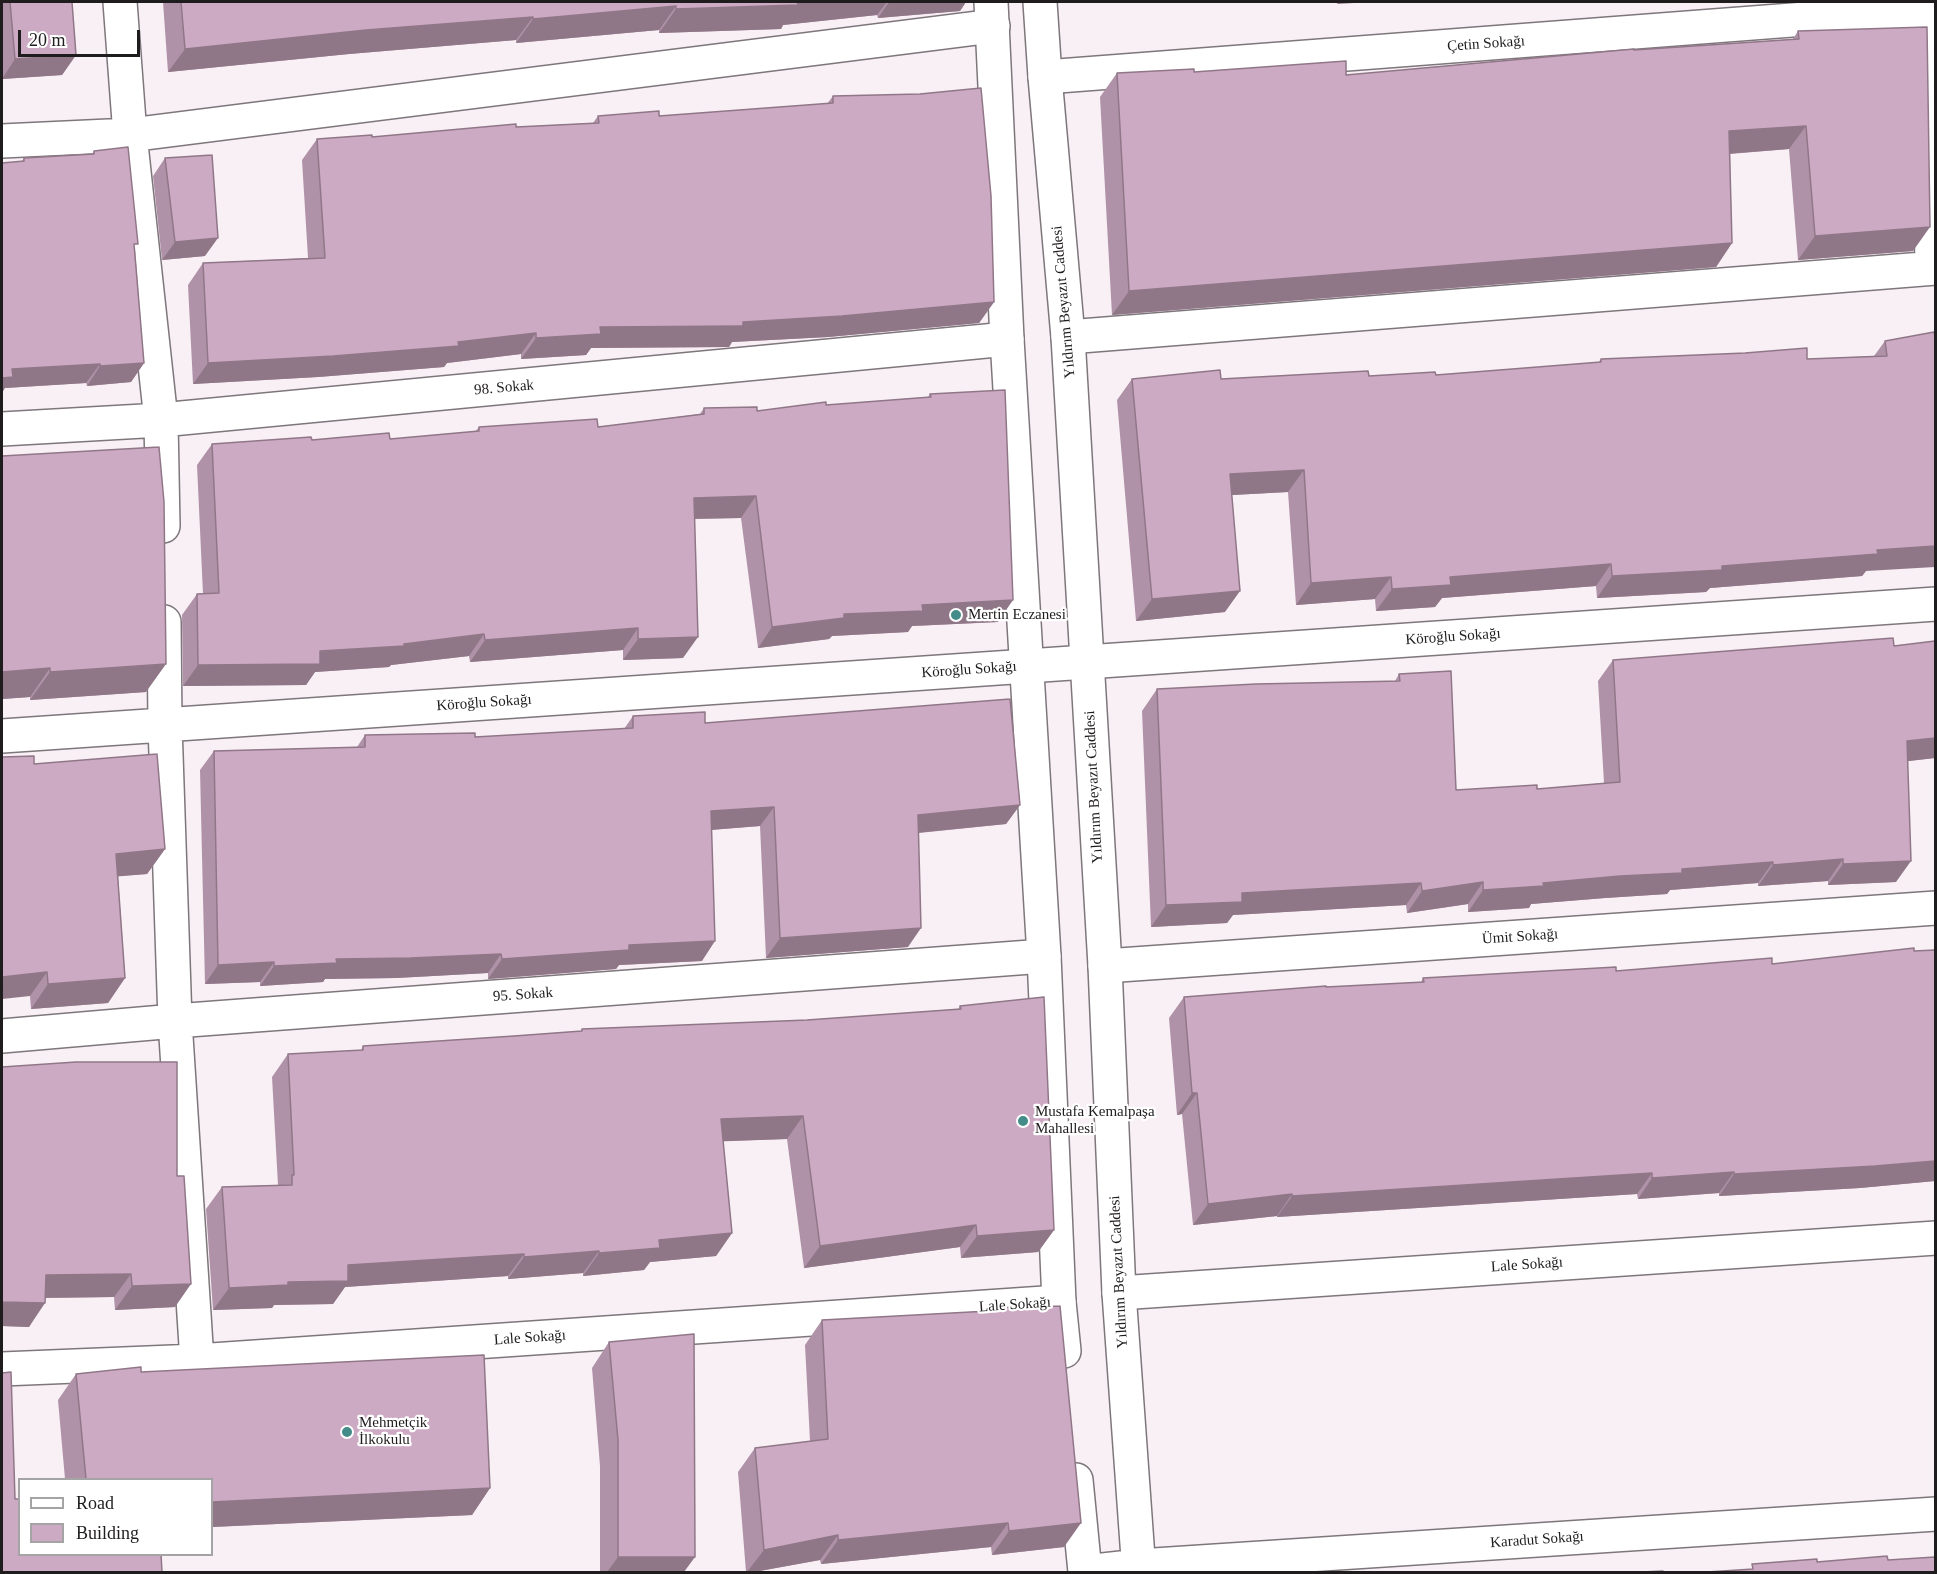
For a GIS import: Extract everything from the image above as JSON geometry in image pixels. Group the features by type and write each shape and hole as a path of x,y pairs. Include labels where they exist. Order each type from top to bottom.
{"street":[{"path":"120,2 130,135 161,420 163,561"},
{"name":"Yıldırım Beyazıt Caddesi","path":"1040,2 1068,337 1105,966 1119,1293 1139,1569"},
{"name":"Çetin Sokağı","path":"1045,78 1932,9 1934,268"},
{"path":"2,141 130,135 992,14 1007,339 1044,956 1059,1302 1067,1384"},
{"path":"1068,337 1934,268"},
{"name":"98. Sokak","path":"2,429 161,420 1007,339"},
{"path":"164,596 165,724 174,1021 197,1361"},
{"name":"Köroğlu Sokağı","path":"2,736 1935,604"},
{"name":"Ümit Sokağı","path":"1105,966 1935,908"},
{"name":"95. Sokak","path":"2,1036 1044,956"},
{"name":"Lale Sokağı","path":"1119,1293 1935,1238"},
{"name":"Lale Sokağı","path":"2,1369 197,1361 1059,1302"},
{"path":"1074,1455 1085,1572 1076,1572"},
{"name":"Karadut Sokağı","path":"1085,1572 1935,1514"}],"building":[{"path":"10,2 72,2 76,55 15,59"},
{"path":"181,2 797,2 798,5 676,9 676,6 533,19 533,17 366,30 185,49"},
{"path":"1927,27 1930,227 1815,236 1806,126 1729,131 1732,243 1129,291 1117,73 1194,69 1194,72 1346,61 1346,75 1634,49 1799,39 1798,31"},
{"path":"981,88 991,196 994,302 842,316 743,322 743,326 600,327 601,334 536,338 536,333 458,342 459,346 208,363 203,263 325,258 317,139 372,135 372,137 516,124 516,127 599,123 598,116 659,111 659,116 833,103 833,96 920,94"},
{"path":"128,147 138,244 134,244 144,363 12,369 13,377 2,378 2,163 24,161 24,158 94,154 94,151"},
{"path":"212,155 218,238 175,242 165,158"},
{"path":"1934,332 1935,546 1877,550 1878,554 1722,566 1722,570 1612,576 1611,564 1450,577 1451,585 1392,589 1391,577 1311,583 1304,470 1230,474 1240,591 1152,599 1132,379 1220,370 1221,379 1368,371 1369,376 1435,372 1436,375 1601,362 1601,359 1807,348 1807,359 1887,356 1885,341"},
{"path":"1005,390 1013,600 922,605 923,611 844,614 844,618 772,627 756,496 694,498 698,637 638,639 638,628 485,640 484,634 404,644 404,646 320,651 320,664 198,665 197,594 219,593 212,444 311,437 312,440 389,433 390,439 479,431 479,427 597,419 598,427 704,414 704,408 757,407 757,411 826,402 826,405 931,397 930,394"},
{"path":"159,447 164,502 166,664 50,672 50,668 2,672 2,456"},
{"path":"1893,638 1894,646 1935,641 1935,738 1907,741 1911,861 1843,864 1843,859 1773,865 1773,862 1682,869 1682,873 1620,876 1543,883 1544,886 1483,890 1483,882 1422,891 1421,883 1242,893 1242,902 1166,905 1157,689 1400,681 1399,674 1451,671 1456,790 1537,785 1537,789 1620,782 1613,660"},
{"path":"1010,699 1020,805 918,815 921,928 780,938 774,807 711,811 715,941 629,945 629,950 502,959 501,954 336,959 337,963 274,966 274,962 218,965 214,751 365,747 365,735 475,733 475,737 633,728 633,716 705,712 705,723"},
{"path":"157,754 165,849 116,854 125,978 48,984 47,972 2,977 2,757 34,756 34,764"},
{"path":"1914,948 1914,951 1935,950 1935,1161 1734,1174 1734,1172 1652,1178 1652,1173 1292,1196 1292,1194 1208,1204 1197,1093 1192,1093 1184,997 1326,986 1424,982 1423,978 1616,967 1616,971 1772,958 1772,964"},
{"path":"1044,997 1054,1230 977,1236 976,1225 820,1246 803,1116 721,1119 732,1233 659,1240 660,1248 348,1265 348,1281 288,1282 288,1285 229,1288 222,1187 292,1185 292,1175 294,1175 288,1054 363,1050 363,1046 582,1031 582,1029 807,1020 961,1009 960,1006"},
{"path":"76,1062 177,1062 177,1176 184,1176 191,1284 132,1286 131,1274 46,1275 45,1303 2,1302 2,1067"},
{"path":"1060,1306 1081,1523 1009,1531 1008,1523 838,1540 838,1535 764,1550 755,1448 828,1439 822,1320 989,1311 988,1308"},
{"path":"694,1334 695,1557 618,1557 618,1440 609,1342"},
{"path":"484,1355 490,1488 213,1502 213,1478 86,1478 76,1374 141,1367 141,1372"},
{"path":"11,1372 15,1499 18,1499 18,1556 161,1556 162,1572 2,1572 2,1373"},
{"path":"1887,1556 1888,1560 1935,1557 1935,1572 1707,1572 1753,1569 1752,1564 1817,1559 1817,1562"}],"place":[{"name":"Mertin Eczanesi","path":"956,615"},
{"name":"Mustafa Kemalpaşa Mahallesi","path":"1023,1121"},
{"name":"Mehmetçik İlkokulu","path":"347,1432"}]}
